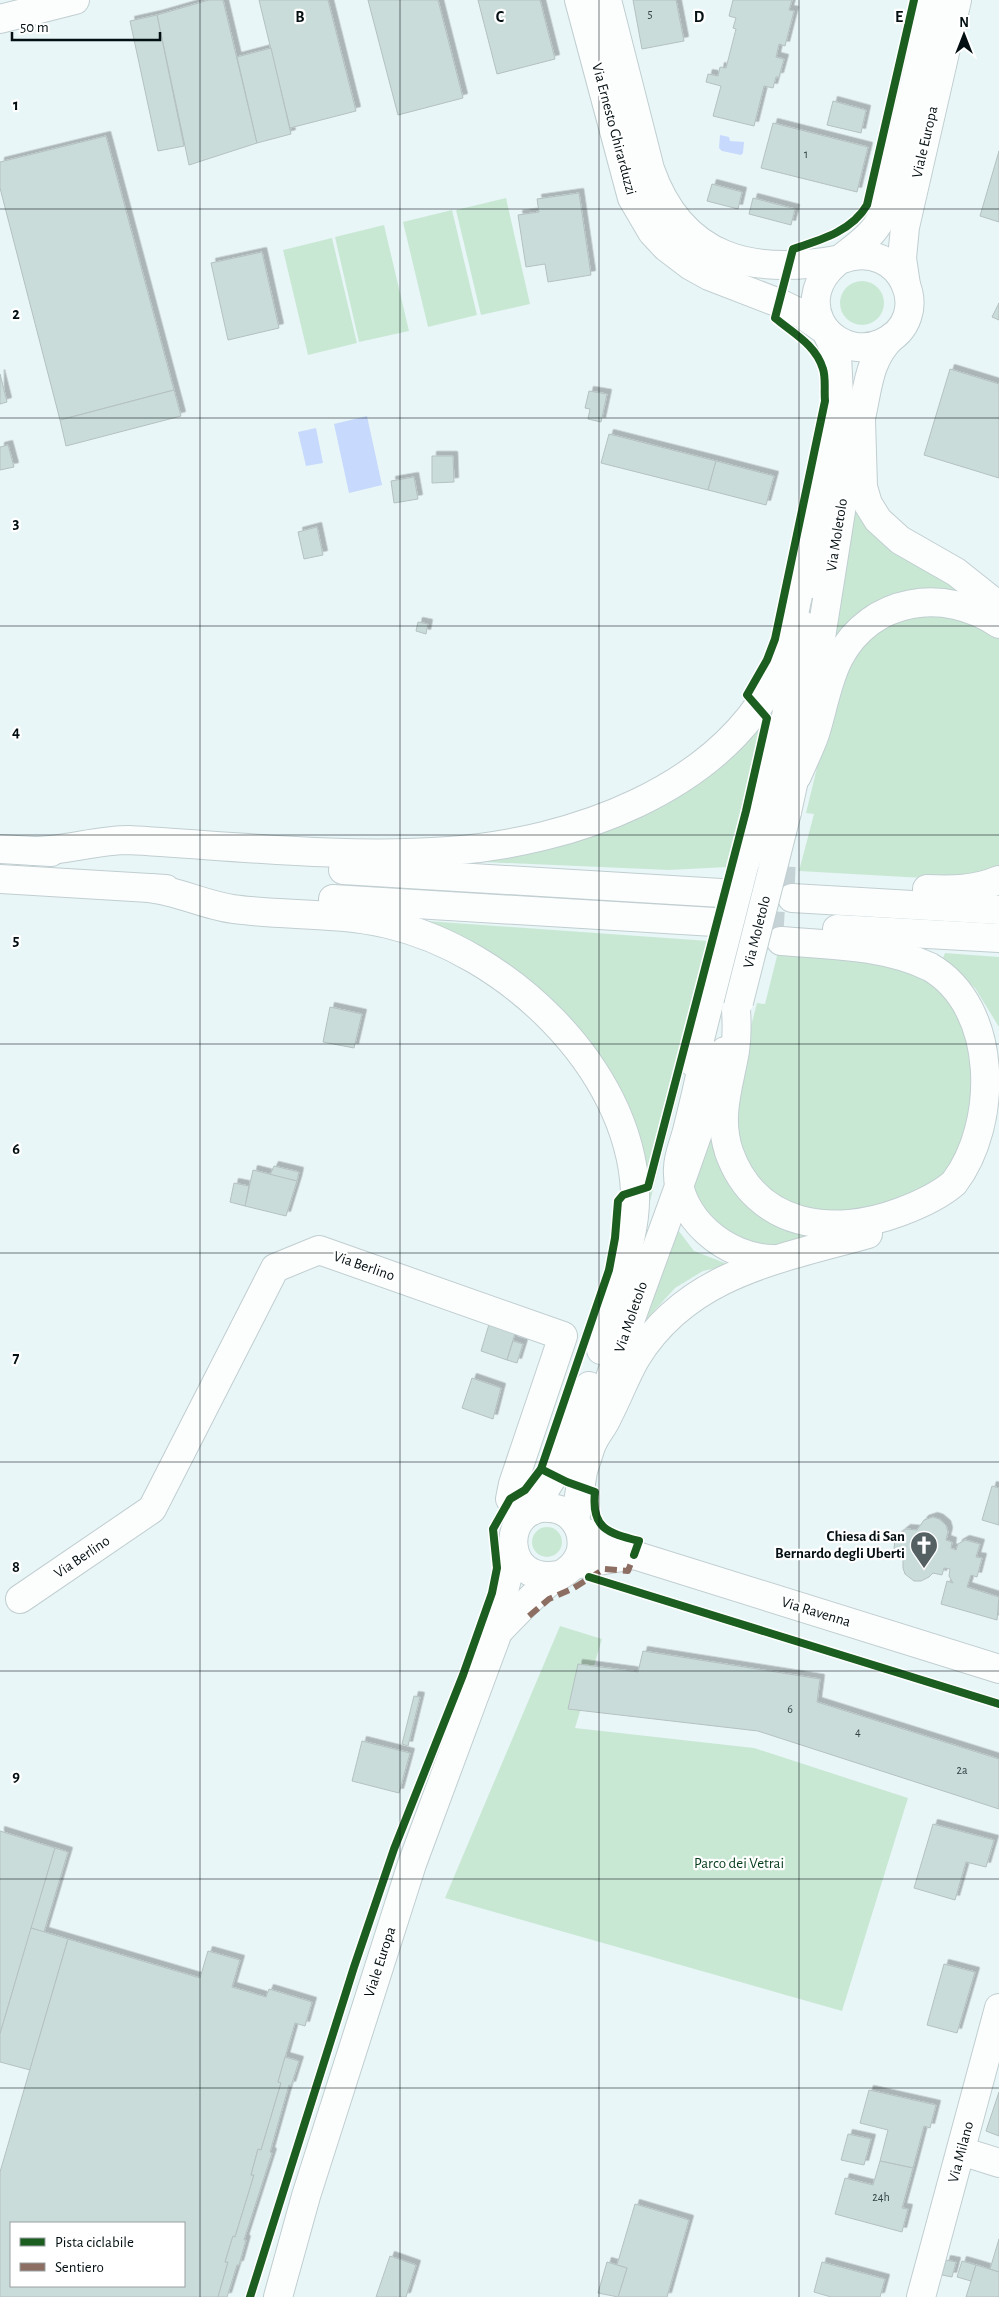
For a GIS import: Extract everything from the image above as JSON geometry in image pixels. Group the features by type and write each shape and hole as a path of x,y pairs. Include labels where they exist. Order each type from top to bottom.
{"main road":[{"path":"0,19 74,0"},
{"name":"Via Ernesto Ghirarduzzi","path":"579,0 632,198 652,232 666,247 691,266 710,276 800,313 826,331"},
{"name":"Via Ernesto Ghirarduzzi","path":"607,0 650,169 658,193 679,224 708,247 740,260 764,265 789,266 842,259"},
{"name":"Viale Europa","path":"842,259 867,239 878,224 883,213 905,126 933,0"},
{"name":"Viale Europa","path":"906,285 902,258 904,233 957,0"},
{"path":"842,259 865,254 880,258 899,272 906,285"},
{"name":"Via Moletolo","path":"566,1570 580,1554 582,1542 577,1525 583,1471 593,1442 597,1417 619,1350 706,1112 738,1006 775,812 783,731 810,594 810,560 839,395 837,355 817,310 818,288 829,268 842,259"},
{"name":"Via Moletolo","path":"498,1632 502,1599 514,1551 513,1540 516,1528 562,1463 601,1350 616,1325 651,1223 700,1041 744,866 796,776 815,677 850,452 861,420 871,367 881,349 895,335 904,322 909,308 906,285"},
{"path":"826,331 838,341 859,348 875,346 895,335"},
{"path":"861,420 863,487 868,504 878,520 900,540 956,572 999,606"},
{"path":"33,851 58,850 98,842 129,840 355,853 434,852 519,841 608,815 652,796 690,774 719,749 745,721 770,688 782,663 791,636 800,588 810,560"},
{"path":"796,776 815,734 836,664 850,641 869,623 900,607 932,601 963,606 999,624"},
{"path":"0,849 657,889 723,886"},
{"path":"0,878 622,916 647,920 681,930 712,928"},
{"path":"999,880 984,886 954,890 795,889 999,910"},
{"path":"148,888 173,891 231,909 344,917 377,922 407,930 437,941 487,968 524,994 547,1014 585,1059 608,1098 625,1140 635,1191 628,1247 606,1321 601,1350"},
{"path":"738,1006 737,1036 724,1103 725,1135 732,1159 740,1175 757,1196 770,1206 795,1218 812,1223 841,1226 859,1224 893,1215 932,1197 953,1183 974,1160 993,1115 997,1100 999,1074 995,1050 990,1034 977,1010 965,994 938,972 903,957 783,933 999,938"},
{"path":"700,1041 701,1071 678,1165 680,1187 696,1219 706,1231 721,1243 740,1253 759,1258 776,1259 792,1256"},
{"path":"593,1442 608,1417 637,1357 671,1316 698,1294 717,1282 740,1272 889,1228 944,1204 961,1192 975,1177 990,1154 999,1132"},
{"name":"Via Berlino","path":"20,1599 152,1509 275,1268 319,1250 563,1336 513,1484 510,1499 527,1515"},
{"path":"527,1515 544,1508 556,1508 577,1525"},
{"name":"Via Ravenna","path":"577,1525 634,1555 999,1669"},
{"path":"514,1551 519,1562 527,1570 546,1577 566,1570 634,1555"},
{"path":"498,1632 524,1604 566,1570"},
{"name":"Viale Europa","path":"278,2297 306,2196 412,1864 498,1632"},
{"name":"Via Milano","path":"921,2297 999,2008"},
{"path":"961,2151 999,2163"}],"green space":[{"path":"506,198 530,304 481,315 456,210"},
{"path":"452,210 477,315 428,327 403,222"},
{"path":"384,225 409,331 359,342 335,237"},
{"path":"332,238 357,343 308,355 283,250"},
{"path":"862,281 874,285 880,291 884,303 880,315 874,321 862,325 850,321 844,315 840,303 844,291 850,285"},
{"path":"853,500 962,591 836,638 834,636"},
{"path":"938,610 999,634 999,869 941,879 799,871 814,814 806,813 837,685 846,662 886,623"},
{"path":"761,723 728,867 669,870 482,862 481,860 542,845"},
{"path":"424,922 709,941 644,1182 611,1082"},
{"path":"778,952 870,958 935,980 986,1051 956,1168 908,1199 830,1216 773,1196 740,1154 734,1091 757,1003 765,1004"},
{"path":"945,953 999,957 999,1027 975,988 943,958"},
{"path":"700,999 703,999 648,1209 649,1197"},
{"path":"708,1129 715,1139 814,1236 783,1247 744,1245 702,1212 691,1179"},
{"path":"675,1226 694,1251 730,1265 703,1271 675,1288 634,1333"},
{"path":"547,1527 558,1531 562,1542 558,1553 547,1557 536,1553 532,1542 536,1531"},
{"name":"Parco dei Vetrai","path":"560,1626 602,1639 575,1728 754,1748 908,1798 842,2011 445,1898"}],"water":[{"path":"720,135 729,137 730,141 744,142 743,153 741,155 722,151 719,148"},
{"path":"367,416 382,485 349,493 334,424"},
{"path":"316,428 323,463 306,466 298,432"}],"building":[{"path":"209,0 223,0 257,143 189,165 157,15"},
{"path":"259,0 328,0 356,111 290,128"},
{"path":"368,0 438,0 463,98 398,115"},
{"path":"478,0 540,0 555,59 497,74"},
{"path":"633,0 676,0 684,41 642,49"},
{"path":"733,0 792,0 789,10 794,11 785,46 779,44 776,57 784,59 779,77 776,77 773,88 764,86 754,126 713,116 721,86 706,82 708,74 718,76 720,67 726,68 736,29 733,28 736,18 729,16"},
{"path":"157,15 184,146 158,151 130,21"},
{"path":"271,48 291,134 257,143 237,57"},
{"path":"833,101 866,110 861,133 827,125"},
{"path":"773,123 868,147 857,192 761,168"},
{"path":"106,136 174,390 60,420 0,188 0,162"},
{"path":"999,151 999,222 980,216"},
{"path":"712,184 742,192 738,209 707,201"},
{"path":"579,193 591,275 548,282 545,264 526,267 518,215 539,212 537,199"},
{"path":"753,198 795,209 791,225 749,214"},
{"path":"262,252 279,328 228,340 211,263"},
{"path":"999,303 999,320 992,317"},
{"path":"950,369 999,384 999,478 924,455"},
{"path":"0,374 7,402 0,404"},
{"path":"174,390 181,416 66,446 60,420"},
{"path":"589,391 607,394 601,422 588,419 590,409 585,408"},
{"path":"609,434 716,461 708,490 601,463"},
{"path":"8,445 14,467 0,470 0,447"},
{"path":"432,456 453,456 454,482 432,483"},
{"path":"716,461 774,476 766,505 708,490"},
{"path":"414,477 418,499 394,503 391,481"},
{"path":"317,527 323,555 304,559 298,532"},
{"path":"418,622 428,624 426,634 416,631"},
{"path":"330,1007 362,1014 354,1048 323,1042"},
{"path":"274,1166 299,1172 297,1181 270,1175"},
{"path":"253,1170 297,1181 286,1216 245,1206"},
{"path":"234,1183 249,1186 245,1206 230,1202"},
{"path":"490,1321 516,1330 507,1360 481,1351"},
{"path":"513,1341 523,1344 517,1363 507,1360"},
{"path":"472,1378 501,1388 493,1419 462,1408"},
{"path":"992,1486 999,1488 999,1525 982,1520"},
{"name":"Chiesa di San Bernardo degli Uberti","path":"933,1517 946,1525 948,1532 946,1540 952,1542 951,1548 956,1550 958,1544 965,1540 980,1544 976,1557 982,1558 977,1577 971,1575 967,1587 999,1597 997,1620 941,1604 947,1581 953,1583 949,1576 950,1569 944,1568 942,1575 933,1573 921,1581 914,1581 905,1574 903,1559 894,1549 895,1538 906,1529 917,1530 924,1520"},
{"path":"643,1651 820,1679 817,1702 999,1759 999,1809 758,1731 568,1709 578,1664 638,1672"},
{"path":"414,1696 420,1697 408,1746 402,1744"},
{"path":"362,1741 410,1753 399,1793 352,1781"},
{"path":"933,1824 994,1840 986,1867 966,1862 955,1900 914,1888"},
{"path":"0,1831 55,1848 0,2034"},
{"path":"55,1848 68,1852 44,1932 31,1928"},
{"path":"31,1928 68,1939 30,2070 0,2062 0,2034"},
{"path":"68,1939 200,1978 208,1951 240,1960 232,1987 266,1997 269,1989 312,2002 305,2026 295,2023 278,2082 281,2083 261,2150 258,2149 251,2175 254,2175 235,2237 233,2236 225,2262 228,2262 218,2297 0,2297 0,2172"},
{"path":"944,1964 975,1972 957,2033 927,2025"},
{"path":"285,2057 299,2061 291,2086 289,2085 270,2152 272,2153 244,2240 246,2240 239,2265 237,2265 227,2297 218,2297 228,2262 225,2262 233,2236 235,2237 254,2175 251,2175 258,2149 261,2150 281,2083 278,2082"},
{"path":"869,2090 936,2105 930,2128 924,2126 913,2168 880,2161 888,2130 860,2123"},
{"path":"999,2092 999,2136 986,2131"},
{"path":"848,2134 871,2139 864,2165 841,2160"},
{"path":"880,2161 913,2168 902,2208 908,2209 902,2232 835,2214 845,2178 873,2185"},
{"path":"635,2204 689,2220 667,2297 618,2297 627,2268 617,2265"},
{"path":"999,2239 999,2272 990,2269"},
{"path":"390,2256 416,2265 406,2297 376,2297"},
{"path":"946,2260 956,2262 952,2277 942,2275"},
{"path":"962,2261 976,2265 971,2281 957,2277"},
{"path":"607,2262 627,2268 618,2297 598,2293"},
{"path":"822,2262 885,2279 880,2297 831,2297 814,2292"},
{"path":"976,2265 999,2272 999,2297 966,2297"}],"tunnel":[{"path":"725,878 797,881"},
{"path":"714,922 785,926"}],"marked path":[{"path":"529,1616 549,1599 572,1589 604,1569 628,1571 634,1555"}],"cycle path":[{"path":"250,2297 354,1967 394,1849 463,1675 492,1593 497,1568 493,1529 510,1499 525,1490 541,1469 609,1270 615,1238 618,1201 623,1195 648,1187 746,811 767,718 747,695 767,660 775,639 825,401 824,376 820,361 803,340 775,318 793,249 825,238 844,228 853,222 867,205 914,0"},
{"path":"541,1469 567,1482 595,1492 594,1504 599,1521 610,1531 639,1541 634,1555"},
{"path":"589,1577 999,1704"}],"place":[{"name":"Chiesa di San Bernardo degli Uberti","path":"924,1569"}]}
